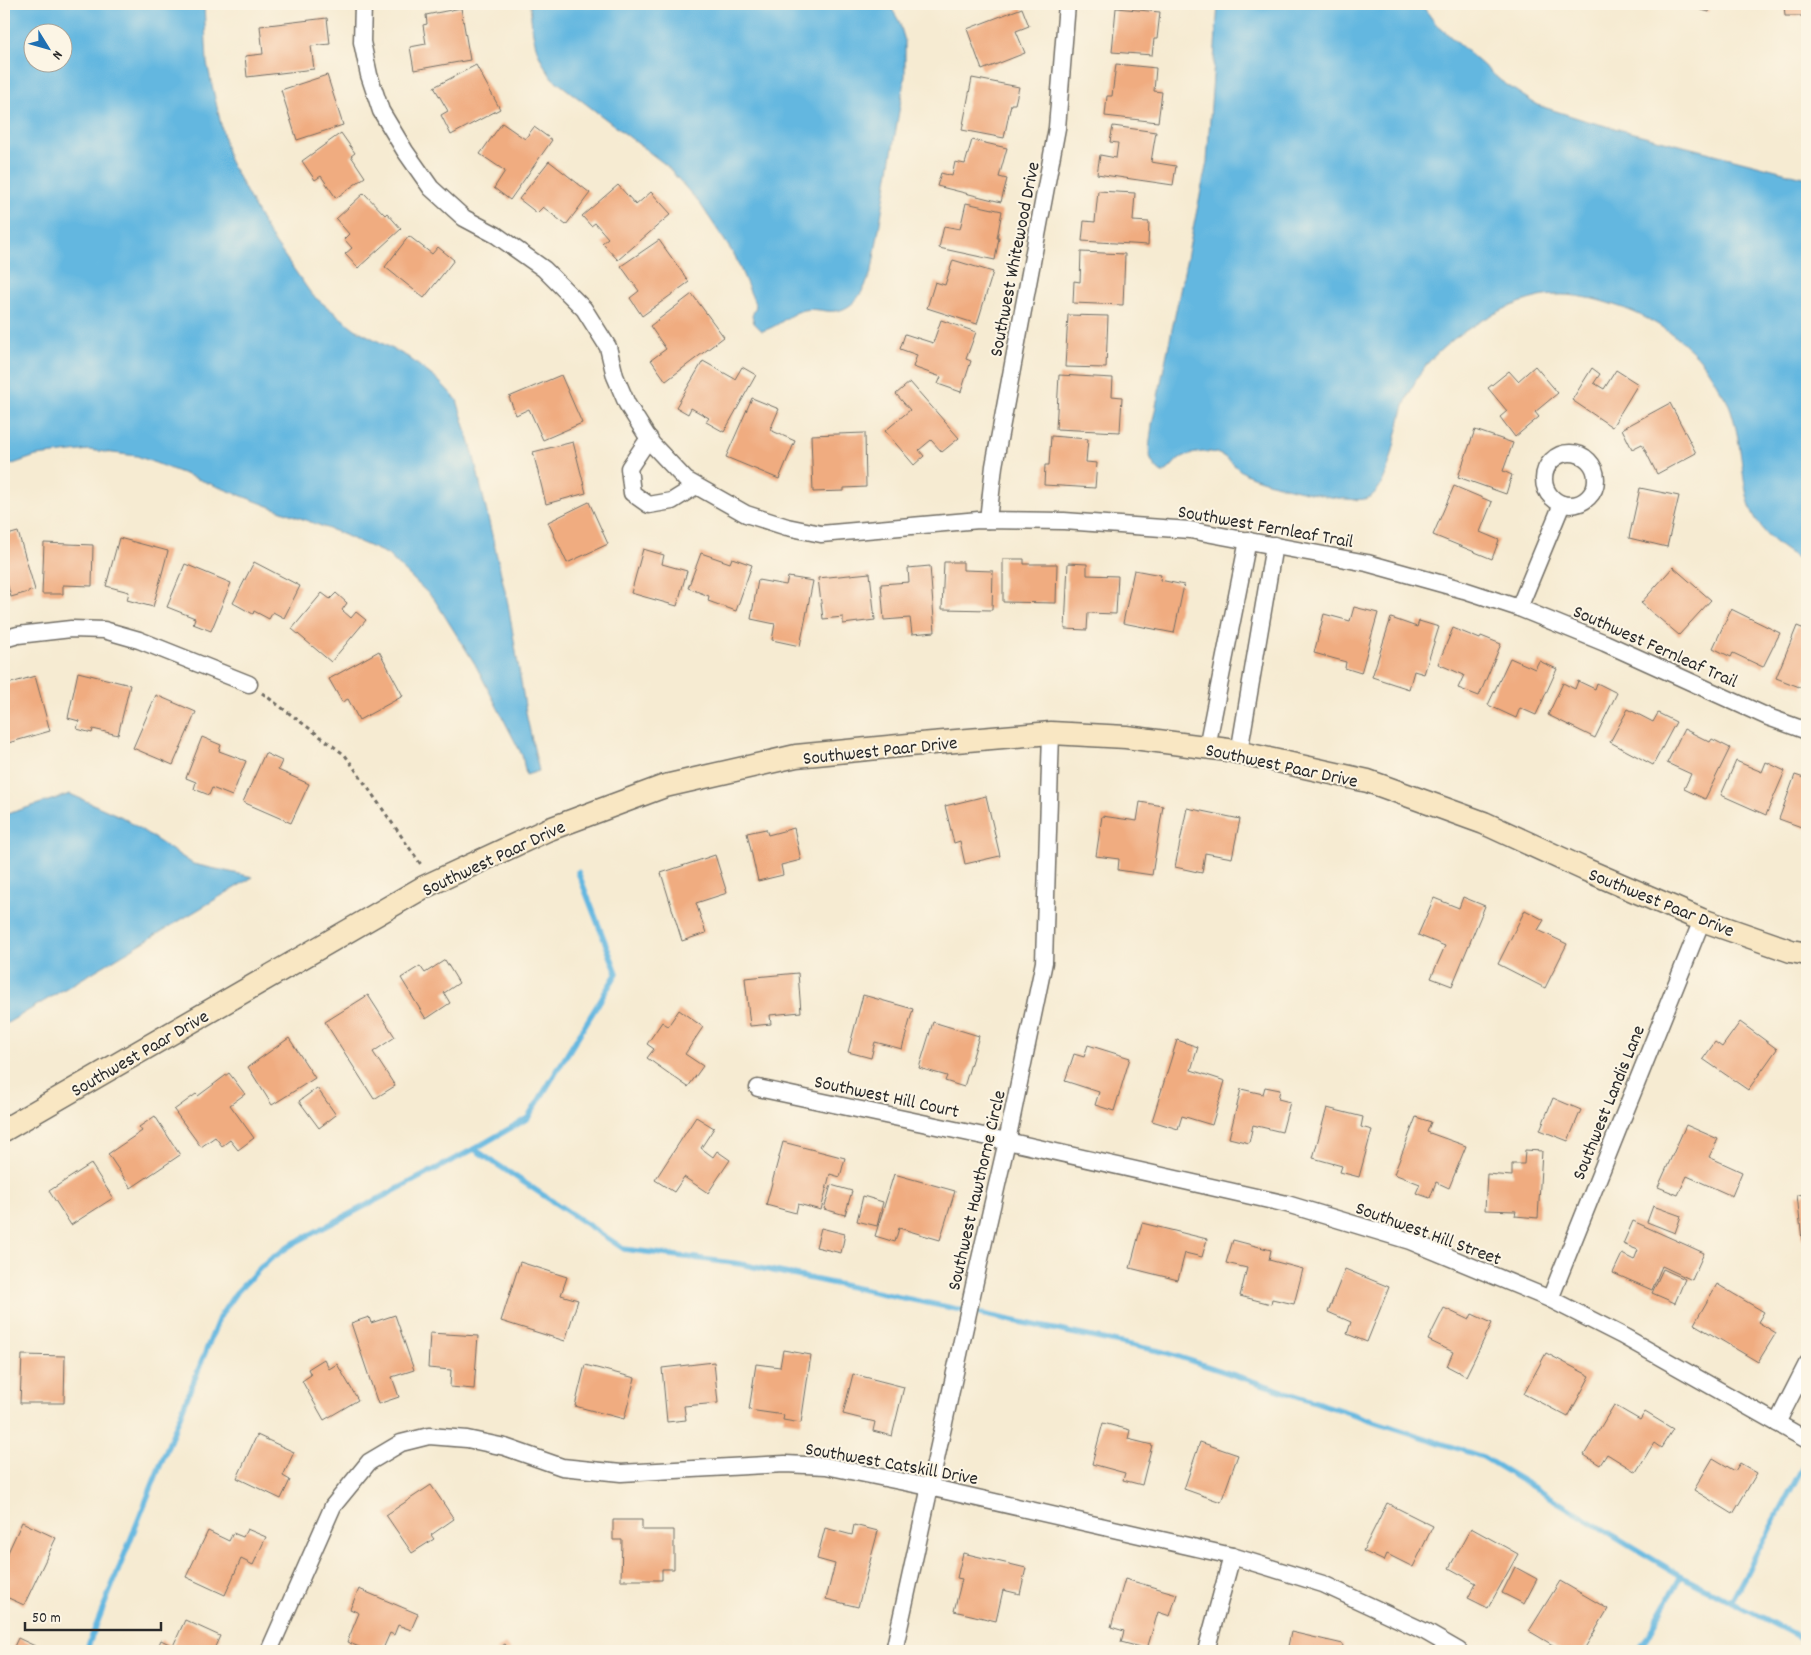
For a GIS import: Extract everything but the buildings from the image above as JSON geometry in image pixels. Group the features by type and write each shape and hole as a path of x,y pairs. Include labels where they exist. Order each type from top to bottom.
{"street":[{"name":"Southwest Fernleaf Trail","path":"363,4 362,42 368,75 381,111 405,152 431,188 464,218 496,235 544,269 584,308 608,347 616,376 627,404 649,438 686,480 746,514 787,527 821,534 988,520 1064,521 1190,530 1274,544 1367,563 1464,590 1519,608 1606,643 1768,717 1807,731"},
{"name":"Southwest Whitewood Drive","path":"988,520 994,466 1057,128 1066,38 1067,4"},
{"path":"649,438 630,468 632,493 649,505 672,501 696,486"},
{"path":"1519,608 1562,504"},
{"path":"1207,748 1248,540"},
{"path":"1239,753 1274,544"},
{"path":"4,639 18,635 71,629 104,630 139,640 249,684"},
{"name":"Southwest Paar Drive","path":"4,1130 434,883 547,830 665,786 796,756 1051,733 1126,737 1239,753 1377,784 1484,823 1702,920 1791,951 1807,954"},
{"name":"Southwest Hawthorne Circle","path":"894,1651 1007,1141 1044,962 1051,733"},
{"name":"Southwest Landis Lane","path":"1550,1299 1702,920"},
{"name":"Southwest Hill Court","path":"758,1088 1007,1141"},
{"name":"Southwest Hill Street","path":"1007,1141 1287,1204 1410,1241 1550,1299 1621,1335 1807,1440"},
{"path":"1777,1423 1807,1364"},
{"name":"Southwest Catskill Drive","path":"269,1651 334,1506 369,1462 401,1443 429,1436 467,1439 505,1447 562,1467 611,1472 785,1464 826,1466 929,1487 1232,1556 1323,1584 1426,1632 1459,1651"},
{"path":"1206,1651 1232,1556"}],"path":[{"path":"249,684 345,755 434,883"}],"water":[{"path":"4,4 204,4 207,63 229,160 269,234 312,295 355,329 408,357 440,382 457,400 473,453 508,604 527,718 539,771 526,775 522,755 475,664 434,599 387,554 337,532 137,456 89,450 36,456 4,467"},
{"path":"530,4 889,4 899,21 905,41 905,76 872,270 856,300 844,309 836,311 803,310 762,331 754,323 752,316 756,306 735,256 701,205 666,165 552,78 541,59 535,42"},
{"path":"1218,4 1421,4 1436,24 1501,81 1537,105 1587,121 1807,178 1807,563 1782,548 1765,532 1754,515 1748,498 1730,407 1701,360 1676,337 1646,318 1624,308 1577,296 1555,295 1538,297 1500,311 1462,333 1431,359 1419,375 1406,401 1383,482 1376,492 1368,498 1359,500 1345,499 1270,483 1246,474 1222,455 1211,452 1195,453 1182,457 1162,473 1156,468 1150,457 1152,425 1207,162"},
{"path":"70,794 122,817 193,864 253,877 4,1025 4,815"}],"waterway":[{"path":"86,1651 219,1318 235,1294 265,1263 294,1243 474,1149 528,1118 617,973 578,872"},
{"path":"474,1149 624,1249 740,1264 1164,1352 1483,1457 1681,1576 1807,1641"},
{"path":"1731,1602 1806,1461"},
{"path":"1639,1651 1681,1576"}]}
